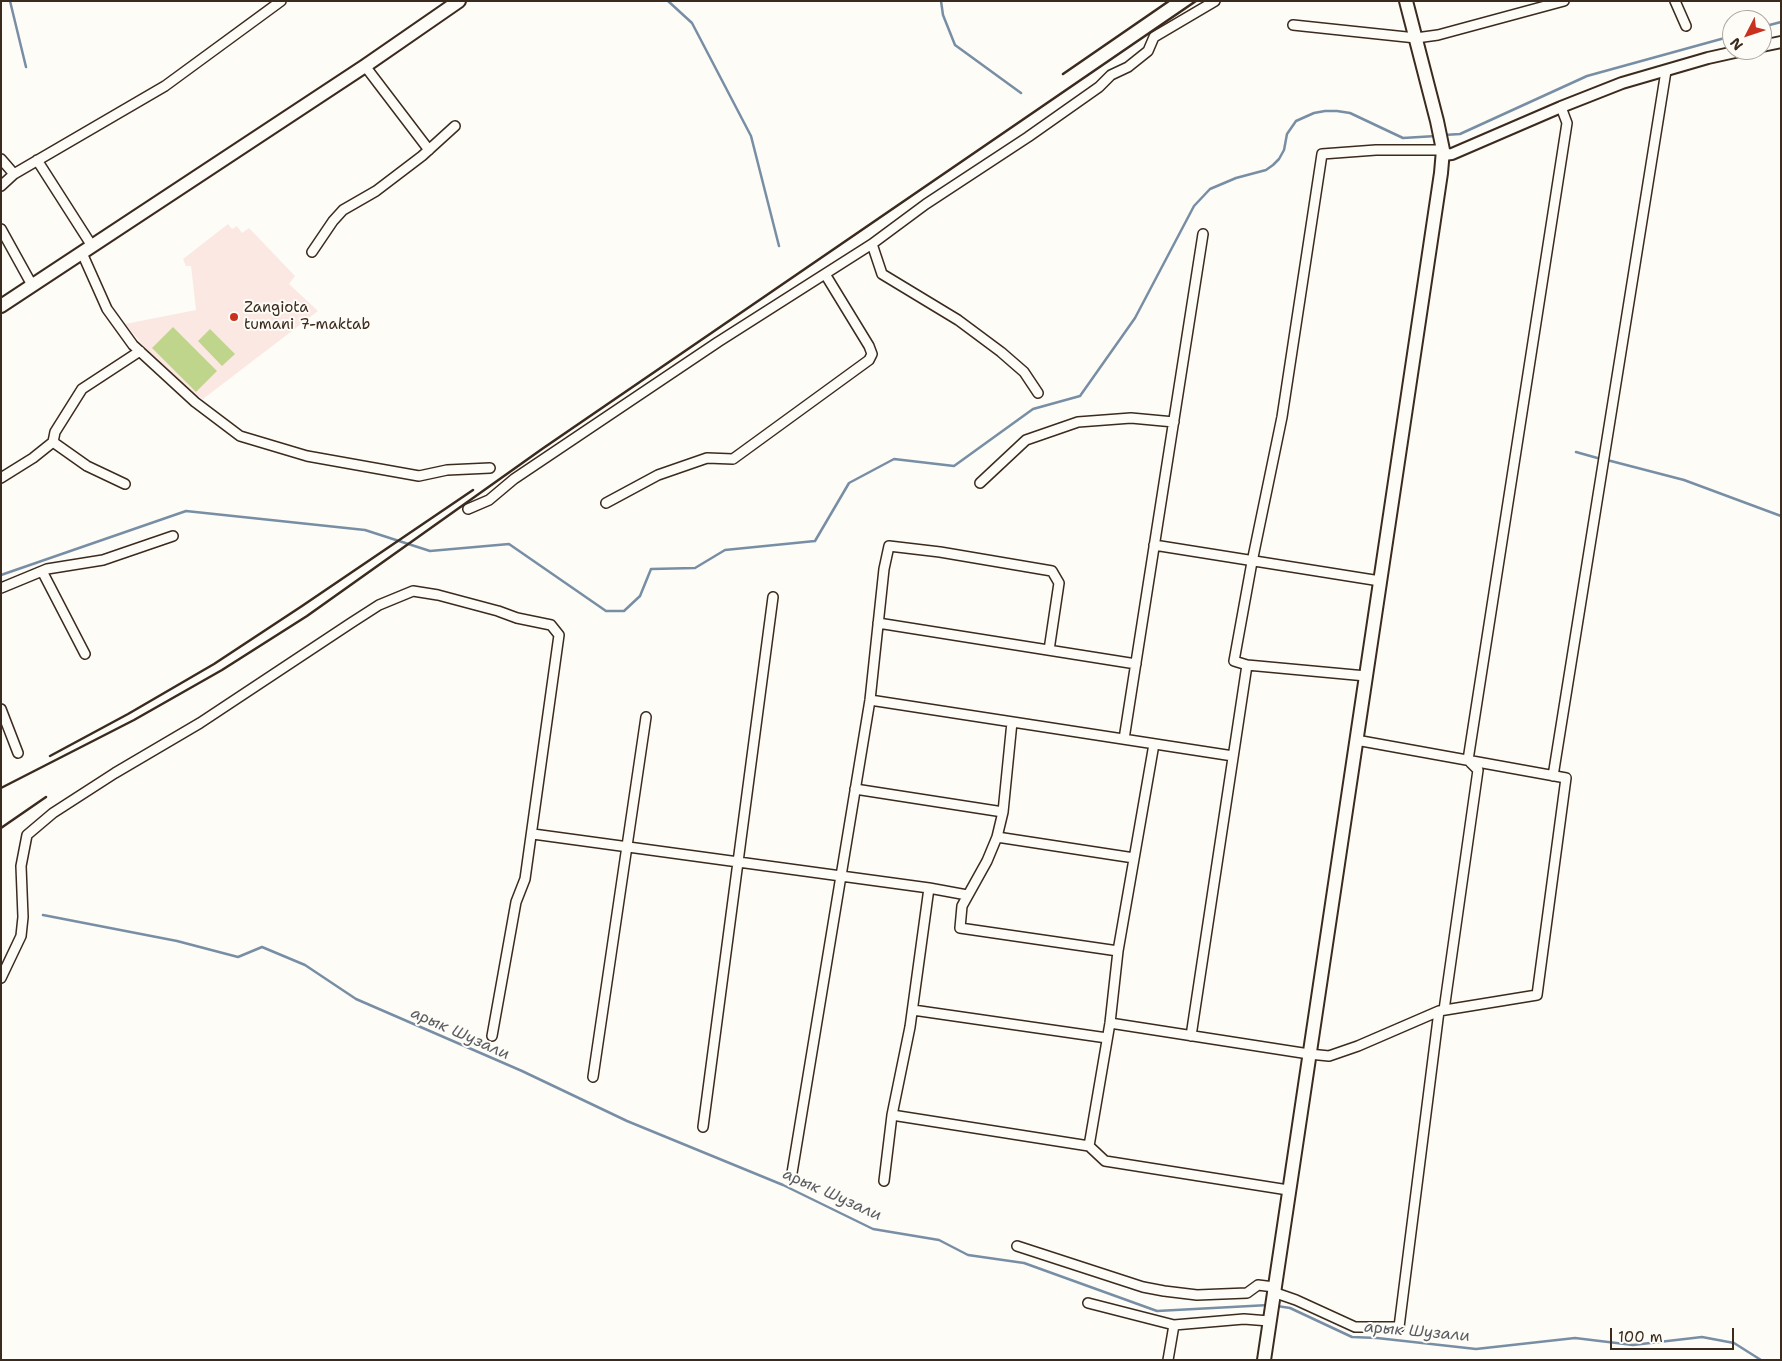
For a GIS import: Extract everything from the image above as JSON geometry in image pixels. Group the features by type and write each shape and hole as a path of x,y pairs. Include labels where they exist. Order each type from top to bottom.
{"main road":[{"path":"1,306 365,66 459,1"},
{"path":"1264,1360 1443,153 1437,121 1406,1"}],"street":[{"path":"1,186 14,174 165,86 281,1"},
{"path":"468,509 489,500 514,479 779,302 872,244 926,204 1028,137 1099,87 1111,75 1128,67 1148,51 1154,37 1214,1"},
{"path":"1294,25 1416,38 1564,1"},
{"path":"1675,1 1686,26"},
{"path":"1366,676 1247,665 1234,662 1252,562 1282,417 1322,154 1376,150 1452,154 1622,83 1722,55"},
{"path":"365,66 429,150"},
{"path":"1553,776 1666,71"},
{"path":"1468,760 1567,123 1561,107"},
{"path":"312,252 342,210 376,191 429,150 455,126"},
{"path":"1,159 14,174"},
{"path":"37,160 87,250 106,309 133,345 195,402 240,436 307,456 419,476 448,470 490,468"},
{"path":"1,229 32,285"},
{"path":"1124,739 1203,234"},
{"path":"872,244 880,271 884,276 958,320 1001,352 1024,372 1038,393"},
{"path":"606,503 658,476 707,458 733,459 870,360 872,354 869,346 825,274"},
{"path":"1,478 33,458 53,442 55,432 82,389 140,351"},
{"path":"980,483 1026,440 1078,422 1131,418 1174,422"},
{"path":"53,442 87,466 125,484"},
{"path":"1,588 42,571 104,560 173,536"},
{"path":"1154,545 1380,581"},
{"path":"792,1173 870,700 884,568 889,546 940,552 1052,571 1059,583 1049,650"},
{"path":"42,571 85,654"},
{"path":"1,978 21,936 23,917 21,866 27,835 53,812 200,723 379,605 413,591 438,595 517,618 551,625 559,635 533,834 525,879 516,902 492,1036"},
{"path":"703,1127 774,596"},
{"path":"878,623 1136,664"},
{"path":"1192,1036 1247,665"},
{"path":"870,700 1233,756"},
{"path":"1,709 18,753"},
{"path":"593,1077 646,717"},
{"path":"1012,722 1003,812 997,838 987,861 962,906 960,928 1118,951"},
{"path":"1110,1023 1329,1056 1442,1011 1537,995 1566,778 1356,740"},
{"path":"1089,1146 1110,1023 1118,951 1154,744"},
{"path":"1017,1246 1143,1287 1198,1295 1247,1293 1258,1285 1355,1327 1399,1327 1442,1011 1478,770 1468,760"},
{"path":"856,789 1003,812"},
{"path":"533,834 929,888 967,895"},
{"path":"997,838 1134,858"},
{"path":"884,1181 892,1114 913,1010 929,888"},
{"path":"913,1010 1107,1038"},
{"path":"892,1114 1089,1146 1105,1161 1288,1190"},
{"path":"1088,1303 1174,1325 1270,1317"},
{"path":"1168,1360 1174,1325"}],"shaded area":[{"name":"Zangiota tumani 7-maktab","path":"228,224 232,229 237,226 242,233 249,228 295,276 289,284 318,311 203,399 193,393 148,351 125,324 196,310 191,266 186,266 183,259"}],"green space":[{"path":"173,327 217,371 196,392 152,348"},
{"path":"210,329 235,354 222,366 198,341"}],"waterway":[{"path":"10,1 26,67"},
{"path":"668,1 692,23 751,136 779,246"},
{"path":"941,1 943,15 955,45 1021,93"},
{"path":"1772,24 1781,22"},
{"path":"1444,135 1460,134 1587,76 1722,39"},
{"path":"1,575 186,511 365,530 430,551 509,544 606,611 624,611 640,596 651,569 695,568 725,550 815,541 849,483 894,459 954,466 1033,409 1080,396 1135,318 1194,206 1210,189 1236,178 1266,170 1273,165 1284,150 1287,134 1296,121 1314,113 1337,111 1350,113 1403,138 1436,136"},
{"path":"1576,452 1601,459"},
{"path":"1607,460 1684,480 1781,516"},
{"name":"арык Шузали","path":"43,915 177,941 238,957 262,947 305,965 356,999 522,1071 627,1121 783,1185 873,1229 939,1240 968,1255 1024,1263 1157,1311 1269,1305"},
{"name":"арык Шузали","path":"1277,1306 1290,1308 1352,1337 1476,1349 1575,1338 1633,1345 1702,1337 1734,1343 1761,1360"}],"railway":[{"path":"1063,74 1169,1"},
{"path":"1,788 134,720 222,670 307,616 542,449 1196,1"},
{"path":"50,756 128,714 214,664 473,490"},
{"path":"1,828 46,797"}],"place":[{"name":"Zangiota tumani 7-maktab","path":"234,317"}]}
